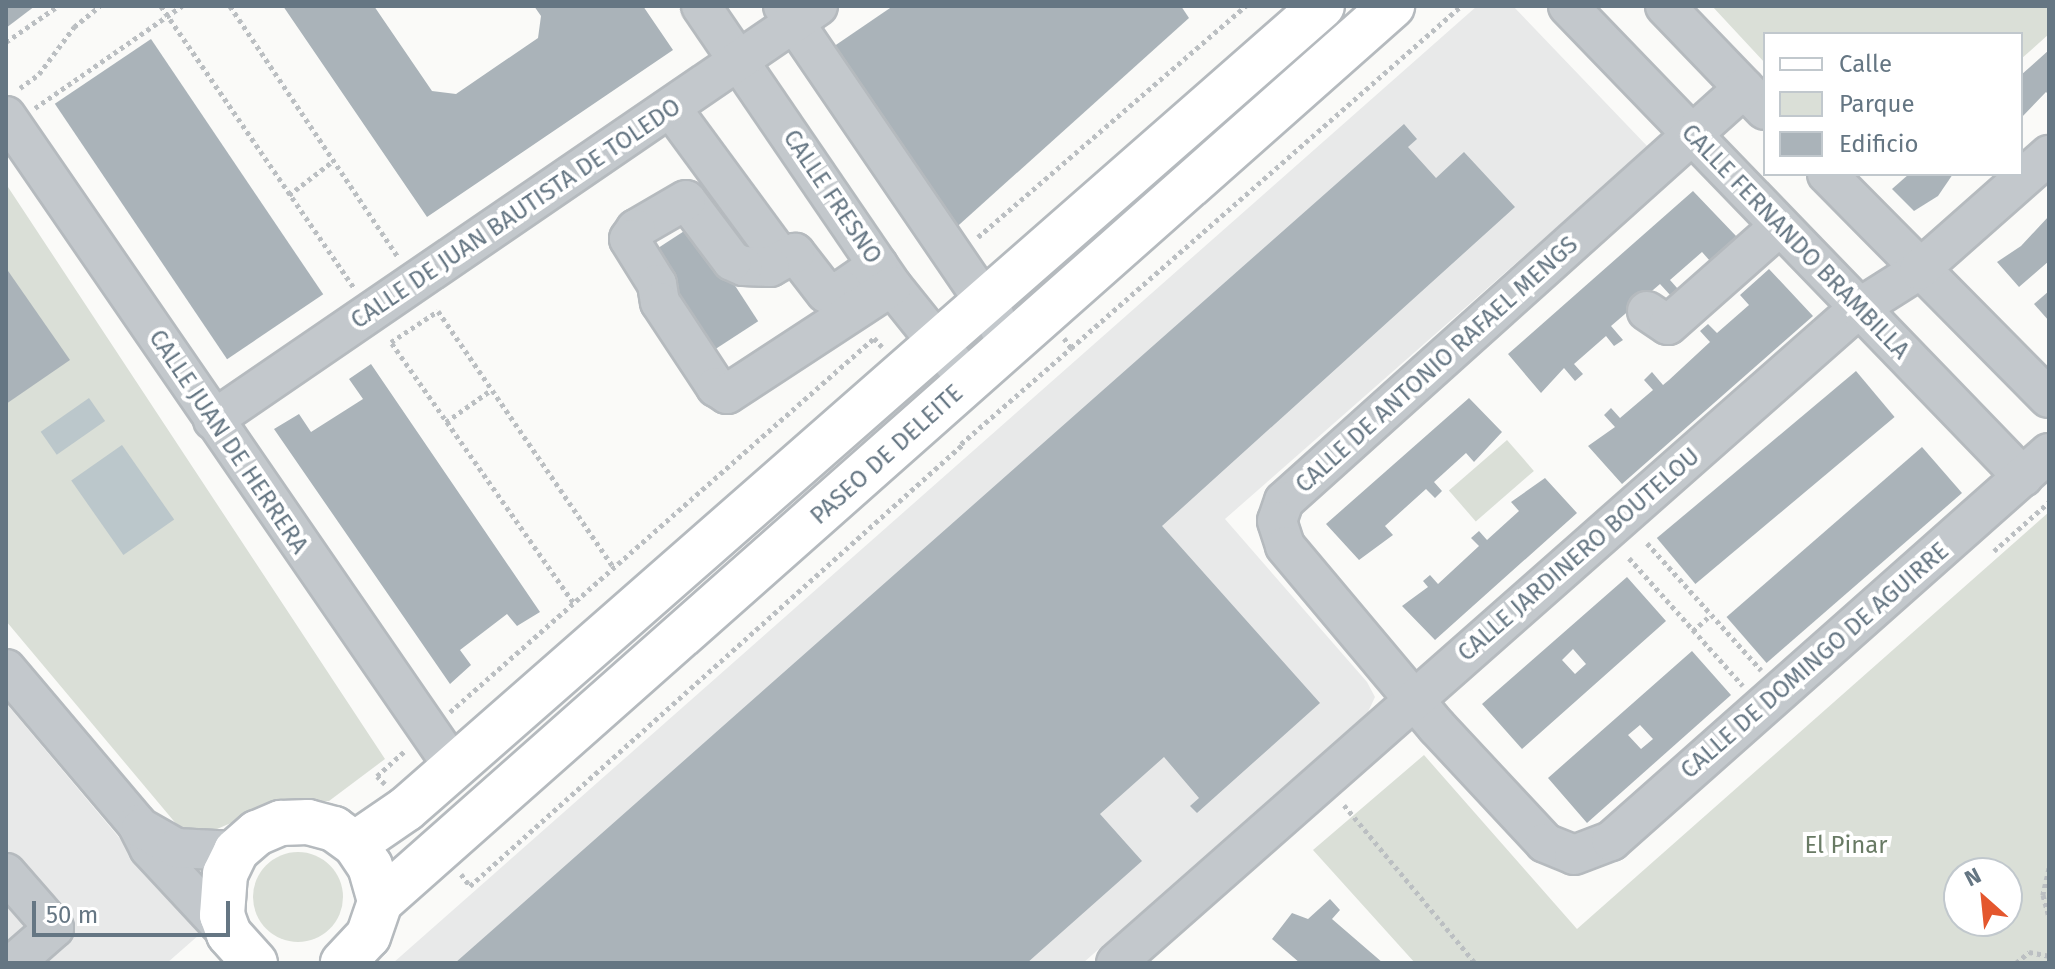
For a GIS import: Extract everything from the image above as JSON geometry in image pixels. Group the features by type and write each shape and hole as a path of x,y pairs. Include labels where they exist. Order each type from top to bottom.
{"main road":[{"name":"PASEO DE DELEITE","path":"355,844 406,809 440,749 904,372 1322,6"},
{"name":"PASEO DE DELEITE","path":"380,902 950,427 975,376 1392,6"},
{"path":"237,952 221,894 236,851 281,823 308,822 334,829 355,844 370,866 380,902 368,936 343,963"}],"street":[{"name":"CALLE FRESNO","path":"701,6 885,276 936,344 958,368 975,376"},
{"name":"CALLE FERNANDO BRAMBILLA","path":"1568,6 1859,308 2040,477"},
{"path":"1665,6 1754,99"},
{"name":"CALLE DE JUAN BAUTISTA DE TOLEDO","path":"213,420 739,61 799,11"},
{"path":"799,11 998,291 1007,346"},
{"name":"CALLE DE ANTONIO RAFAEL MENGS","path":"1574,855 1545,843 1414,698 1285,546 1277,521 1284,501 1693,137 1754,99"},
{"name":"CALLE JUAN DE HERRERA","path":"16,101 213,420 440,749"},
{"path":"671,108 782,259"},
{"name":"CALLE JARDINERO BOUTELOU","path":"1116,963 1859,308 1919,270 2049,155"},
{"path":"1829,176 2049,398"},
{"path":"686,200 732,261 759,268 795,253 826,293 885,276 727,394 716,387 660,302 657,284 629,239 636,229 686,200"},
{"path":"1647,311 1668,325 1780,226"},
{"name":"CALLE DE DOMINGO DE AGUIRRE","path":"1574,855 1592,852 1611,841 2040,477"},
{"path":"6,669 137,824 149,848 237,952"},
{"path":"137,824 176,848 236,851"},
{"path":"6,873 54,928 14,963"}],"path":[{"path":"6,42 58,6"},
{"path":"16,101 74,27 100,6"},
{"path":"161,6 355,289 366,281"},
{"path":"16,101 182,6"},
{"path":"230,6 399,258 388,265"},
{"path":"998,291 977,237 1246,6"},
{"path":"442,850 470,886 950,427 1071,348 1461,6"},
{"path":"289,195 333,161"},
{"path":"573,602 391,342 438,311 613,567"},
{"path":"1045,314 1071,348"},
{"path":"440,749 573,602 874,338 904,372"},
{"path":"446,422 491,390"},
{"path":"1994,551 2040,477"},
{"path":"1647,543 1767,677"},
{"path":"1629,558 1749,693"},
{"path":"1693,631 1711,615"},
{"path":"1344,805 1475,963"},
{"path":"2049,868 2043,895 2049,918"},
{"path":"2016,963 2029,952 2049,956"}],"shaded area":[{"path":"1477,6 1513,6 1648,147 1225,519 1367,682 1375,697 1368,712 1083,963 393,963"},
{"path":"89,398 105,421 57,455 41,432"},
{"path":"122,445 174,520 123,555 71,481"},
{"path":"6,703 200,934 167,963 6,963"}],"green space":[{"path":"1712,6 2049,6 2049,34 2023,57 2023,32 1763,32 1763,61"},
{"path":"6,184 385,759 329,801 280,802 210,832 183,832 6,621"},
{"path":"1507,440 1534,471 1476,521 1449,491"},
{"name":"El Pinar","path":"2049,512 2049,963 1415,963 1313,850 1424,755 1577,929"},
{"path":"298,852 315,855 330,865 340,880 343,897 340,914 330,929 315,939 298,942 281,939 266,929 256,914 253,897 256,880 266,865 281,855"}],"building":[{"path":"6,6 35,6 6,28"},
{"path":"283,6 374,6 432,91 456,94 538,38 541,16 534,6 643,6 673,50 427,217"},
{"path":"893,6 1181,6 1189,18 950,233 827,51"},
{"path":"151,39 323,294 227,359 55,104"},
{"path":"2049,50 2049,95 2046,92 2023,116 2023,73"},
{"path":"1404,124 1417,139 1408,147 1436,178 1464,152 1515,207 1162,526 1320,703 1197,813 1190,806 1199,798 1164,757 1100,814 1142,861 1027,963 455,963"},
{"path":"1907,176 1952,176 1938,196 1914,211 1892,189"},
{"path":"1693,191 1737,237 1710,261 1702,252 1670,280 1678,289 1671,296 1660,284 1611,326 1623,340 1614,346 1606,336 1574,364 1583,374 1575,381 1564,368 1541,393 1508,354"},
{"path":"2049,216 2049,261 2019,287 1997,262 2021,246"},
{"path":"695,224 758,321 712,351 649,254"},
{"path":"6,268 70,360 6,404"},
{"path":"1769,269 1813,316 1622,484 1588,446 1615,427 1604,415 1611,408 1620,418 1653,390 1644,380 1652,372 1663,385 1669,380 1710,342 1700,331 1708,324 1717,333 1749,305 1740,295"},
{"path":"2049,291 2049,321 2034,304"},
{"path":"371,364 540,612 517,626 507,614 460,650 471,665 450,684 274,429 299,414 311,432 363,399 349,379"},
{"path":"1856,371 1895,417 1695,584 1657,538"},
{"path":"1469,398 1502,432 1474,462 1466,453 1434,482 1442,491 1435,498 1426,489 1385,526 1393,535 1359,560 1326,524"},
{"path":"1922,447 1962,493 1767,663 1727,617"},
{"path":"1545,478 1577,513 1435,640 1402,606 1428,587 1423,581 1430,575 1438,584 1479,546 1471,538 1479,531 1487,540 1519,511 1511,502"},
{"path":"1627,577 1666,621 1522,749 1482,704","holes":["1573,649 1586,664 1575,674 1562,660"]},
{"path":"1692,651 1731,695 1587,823 1548,778","holes":["1640,725 1653,739 1641,749 1628,735"]},
{"path":"1330,899 1340,910 1332,919 1383,963 1300,963 1272,939 1292,913 1308,919"}]}
